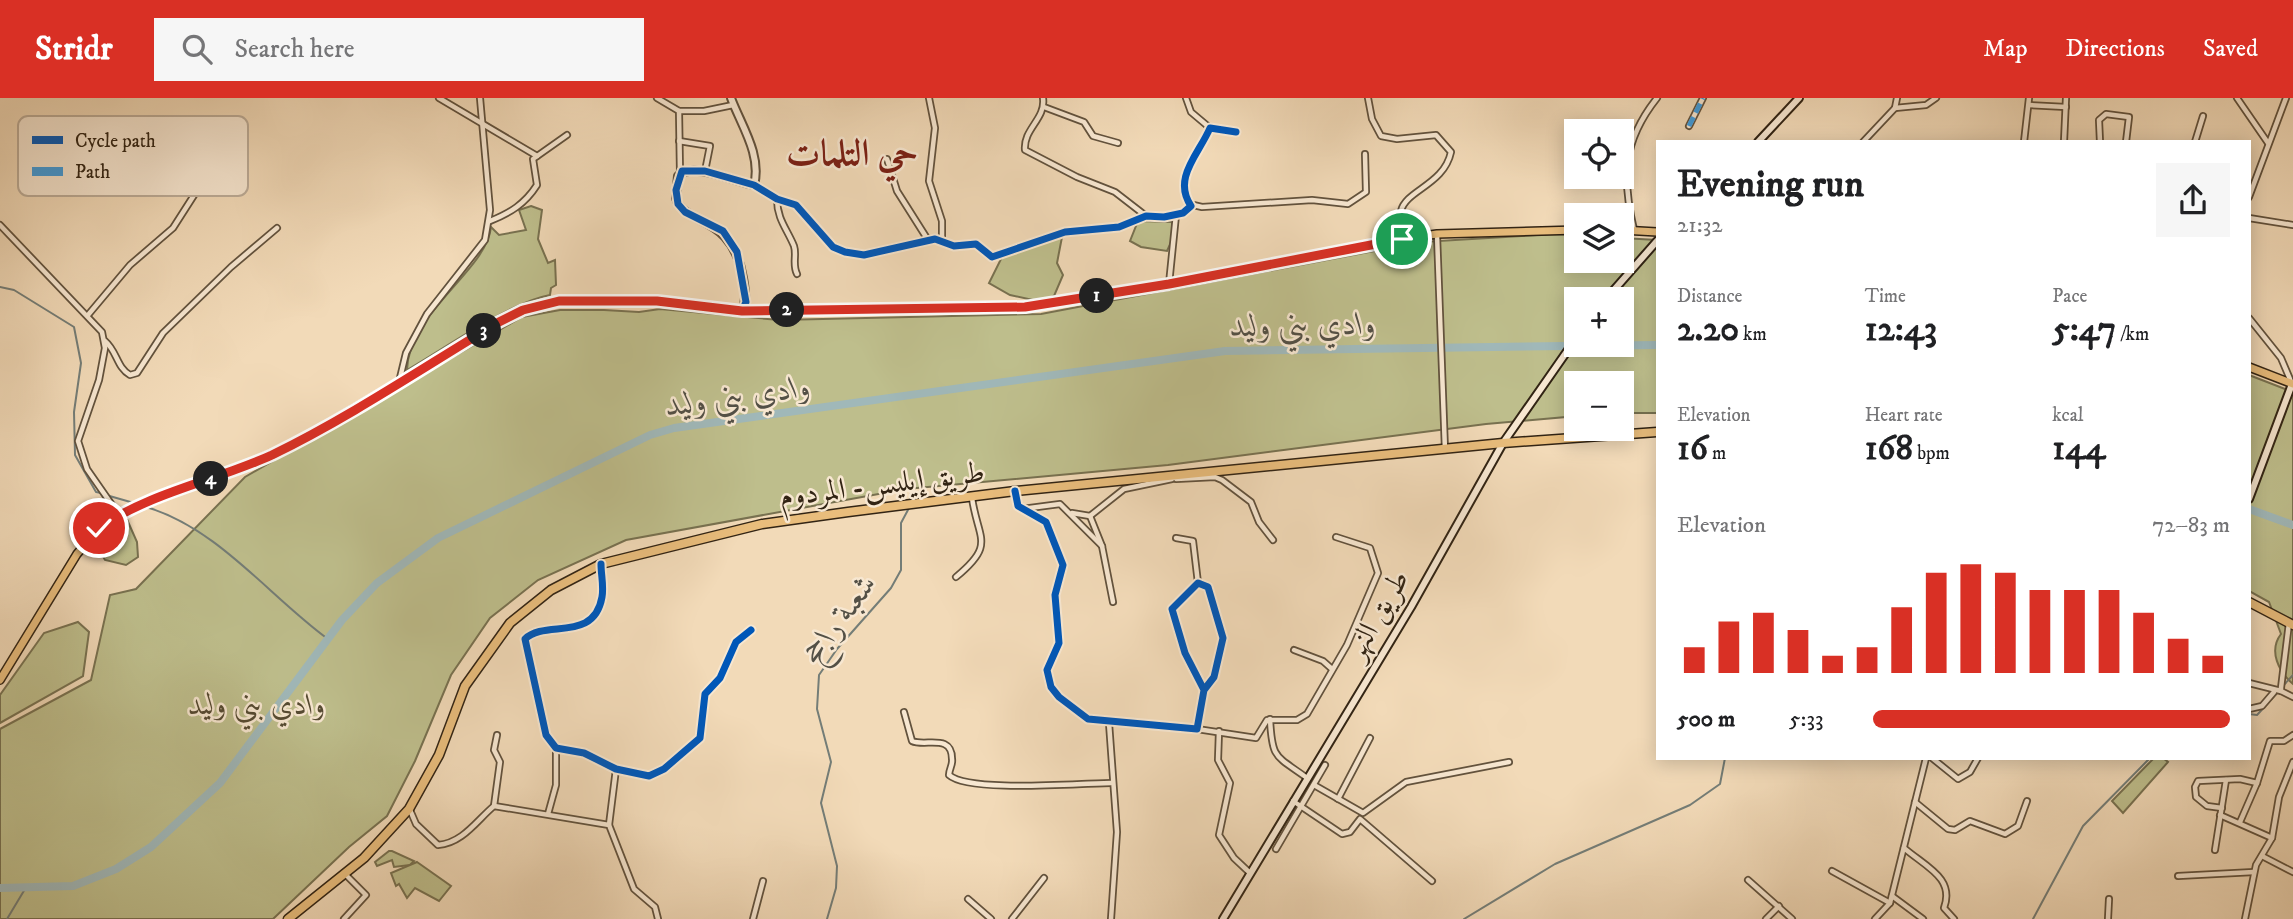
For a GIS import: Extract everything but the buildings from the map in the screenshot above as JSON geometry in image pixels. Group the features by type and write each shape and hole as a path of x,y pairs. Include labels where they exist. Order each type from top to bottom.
{"highway":[{"name":"طريق إيليس- المردوم","path":"288,919 379,844 410,809 439,755 465,686 497,639 524,610 551,590 601,564 762,524 1015,491 1173,478 1503,443 1656,432"},
{"path":"2251,603 2291,624"}],"main road":[{"path":"1760,140 1799,98"},
{"path":"732,101 752,148 754,185 705,171 680,173 676,198 681,208 723,231 737,252 746,302 742,311"},
{"path":"0,680 80,549 95,531 119,515 286,447 523,310 559,301 657,301 742,311 1025,307 1169,284 1437,234 1564,230"},
{"path":"1634,230 1656,232"},
{"path":"1617,287 1656,243"},
{"name":"طريق النهر","path":"1223,919 1410,607 1503,443 1564,356"},
{"path":"2251,368 2292,384 2251,494"}],"street":[{"path":"439,98 537,156"},
{"path":"399,383 406,353 427,314 480,250 490,221 488,155 480,98"},
{"path":"657,98 679,111 704,111 732,101"},
{"path":"929,98 935,128 929,181 942,220 942,241"},
{"path":"1043,98 1044,107 1028,132 1026,150 1077,177 1115,192 1146,216"},
{"path":"1186,98 1191,112 1210,128 1236,132"},
{"path":"1368,98 1372,119 1381,136 1396,139 1436,135 1451,152 1449,164 1440,176 1403,205 1399,214 1402,239"},
{"path":"1629,203 1626,181 1630,147 1637,127 1657,98"},
{"path":"1689,126 1703,98"},
{"path":"1865,140 1895,108 1897,98"},
{"path":"1895,108 1926,105 1936,98"},
{"path":"2024,140 2029,98"},
{"path":"2064,140 2066,98"},
{"path":"2237,98 2269,144"},
{"path":"2251,192 2286,98"},
{"path":"2029,105 2066,107"},
{"path":"1044,107 1084,122 1094,136 1118,143"},
{"path":"679,111 680,173"},
{"path":"2100,140 2099,120 2106,114 2129,117 2126,140"},
{"path":"2196,140 2203,116"},
{"path":"754,185 777,199 796,205 833,247 845,252 864,255 928,240 942,241 954,246 976,244 992,257 1054,235 1119,228 1146,216 1176,215 1187,210 1191,206 1185,172 1210,128"},
{"path":"490,221 516,210 535,188 533,162 537,156 567,135"},
{"path":"679,141 710,146 705,171"},
{"path":"1189,204 1202,207 1312,200 1348,204 1366,192 1365,154"},
{"path":"887,159 900,198 928,240"},
{"path":"88,315 130,265 173,228 193,196"},
{"path":"777,199 779,217 794,249 793,262 797,274"},
{"path":"1169,284 1176,215"},
{"path":"2251,218 2293,225"},
{"path":"0,225 88,315 105,341 113,348 124,371 130,375 137,373 163,333 277,228"},
{"path":"1437,234 1445,451"},
{"path":"2251,320 2281,358 2292,384"},
{"path":"105,341 95,398 80,428 78,441 87,469 119,515"},
{"path":"1072,513 1090,516 1124,489 1173,478 1215,477 1251,502 1259,522 1273,540"},
{"path":"1015,491 1016,502 1021,509 1050,527 1063,565 1055,595 1059,643 1047,670 1048,680 1059,696 1079,714 1109,723 1219,731 1256,738 1262,723 1270,719 1297,720 1305,717 1348,645 1378,573 1370,548 1336,537"},
{"path":"956,577 975,560 982,545 983,534 975,516 972,497"},
{"path":"1021,509 1051,503 1060,504 1072,513 1102,546"},
{"path":"1090,516 1102,546 1113,601"},
{"path":"1176,538 1193,541 1199,583"},
{"path":"548,814 556,785 556,748 547,735 525,639 531,634 574,628 589,618 602,599 601,564"},
{"path":"1197,729 1204,690 1213,677 1223,630 1208,587 1199,583"},
{"path":"1199,583 1174,606 1173,613 1185,653 1204,690"},
{"path":"2281,691 2291,624"},
{"path":"556,748 584,753 616,769 653,775 700,738 705,694 718,681 736,642 751,630"},
{"path":"1294,650 1323,661 1332,669"},
{"path":"2251,683 2293,697"},
{"path":"2251,709 2262,706 2274,692"},
{"path":"904,712 912,741 941,742 947,746 953,760 949,775 954,779 981,786 1111,783"},
{"path":"1270,719 1271,743 1275,753 1307,778"},
{"path":"1109,723 1117,845 1111,919"},
{"path":"1219,731 1219,760 1230,783 1219,835 1229,851 1250,873"},
{"path":"410,809 424,833 441,845 475,825 494,806 500,762 494,750 497,735"},
{"path":"2240,822 2257,783 2270,741 2284,741 2293,735"},
{"path":"1338,799 1370,738"},
{"path":"1875,919 1892,896 1926,760"},
{"path":"1934,760 1958,779 1970,772 1977,760"},
{"path":"1292,801 1342,834 1349,832 1361,816 1406,782 1509,762"},
{"path":"2245,919 2254,872 2272,838 2279,797 2293,762"},
{"path":"1276,849 1325,765"},
{"path":"616,769 609,825 634,889 655,907 658,919"},
{"path":"2222,808 2206,805 2195,795 2194,787 2200,780 2257,783"},
{"path":"2215,850 2226,780"},
{"path":"1314,785 1361,816 1432,881"},
{"path":"1915,802 1948,829 1955,830 1970,821 2008,834 2018,826 2027,801"},
{"path":"494,806 609,825"},
{"path":"2220,815 2272,838"},
{"path":"1904,848 1945,884 1949,897 1944,908 1954,919"},
{"path":"2262,856 2293,872"},
{"path":"1832,871 1889,903"},
{"path":"344,872 366,895 345,918"},
{"path":"2178,876 2254,872"},
{"path":"1012,919 1044,878"},
{"path":"1748,880 1792,919"},
{"path":"753,919 763,881"},
{"path":"1892,896 1923,919"},
{"path":"968,899 991,919"},
{"path":"2108,919 2109,899"},
{"path":"1766,919 1779,906"}],"green space":[{"path":"531,206 542,210 538,239 548,263 555,260 556,285 551,288 550,295 497,316 407,370 411,349 420,330 476,259 486,243 491,227 499,235 526,230 519,210"},
{"path":"1138,221 1172,222 1172,240 1167,251 1141,247 1130,241"},
{"name":"وادي بني وليد","path":"1555,234 1564,234 1564,273 1634,273 1634,239 1656,240 1656,413 1634,413 1634,371 1564,371 1564,417 1486,424 1168,465 906,489 626,540 538,580 490,618 451,675 415,761 387,816 349,847 273,919 0,919 0,729 91,680 110,595 136,589 245,477 522,317 560,310 639,312 660,309 779,320 1041,314 1422,242"},
{"path":"1062,237 1057,263 1063,275 1054,296 1042,302 1010,295 989,283 1003,255 1025,245"},
{"path":"2251,376 2293,392 2293,684 2283,674 2277,661 2275,647 2281,634 2269,602 2251,592"},
{"path":"125,515 137,542 138,557 126,565 105,560 94,541 96,535"},
{"path":"78,622 89,632 83,676 0,723 0,695 44,633"},
{"path":"2152,760 2168,762 2123,813 2112,801"},
{"path":"389,851 414,861 410,865 394,867 392,860 377,866 375,862"},
{"path":"417,862 451,886 439,901 415,888 407,898 399,884 396,886 391,873"}],"waterway":[{"path":"0,287 14,290 74,327 81,363 74,412 75,455 96,492 101,493"},
{"name":"وادي بني وليد","path":"1634,345 1656,345"},
{"name":"وادي بني وليد","path":"0,888 73,886 116,869 151,847 220,783 342,620 377,583 438,538 650,435 674,428 1225,351 1564,346"},
{"path":"910,500 911,492"},
{"path":"106,495 134,503"},
{"path":"146,507 197,530 328,639"},
{"name":"شعبة راجح","path":"827,919 836,888 837,866 821,803 831,762 817,709 819,675 837,649 891,588 901,570 901,523 909,508"},
{"name":"وادي بني وليد","path":"2251,510 2293,525"},
{"path":"2282,687 2293,675"},
{"path":"2251,714 2257,715 2279,691"},
{"path":"1464,919 1555,864 1690,805 1720,784 1725,760"},
{"path":"2033,919 2083,826 2148,760"},
{"path":"7,919 25,889"}],"marked path":[{"path":"1689,126 1703,98"}],"cycle path":[{"path":"742,311 746,302 737,252 723,231 685,212 678,204 676,190 682,171 705,171 754,185 777,199 796,205 833,247 845,252 864,255 935,239 954,246 976,244 992,257 1065,232 1119,227 1146,216 1164,217 1183,213 1191,206 1184,186 1189,166 1210,128 1236,132"},
{"path":"1015,491 1018,506 1046,522 1063,565 1055,595 1059,643 1047,670 1051,687 1059,697 1088,719 1197,729 1204,690 1214,677 1223,638 1208,587 1198,583 1172,609 1185,653 1204,690"},
{"path":"601,564 602,597 597,611 589,620 568,628 544,630 525,639 546,735 556,748 584,753 616,769 649,776 664,769 700,738 705,694 720,678 736,642 751,630"}],"district":[{"name":"حي التلمات","path":"852,154"}],"route":[{"path":"99,528 132,508 235,470 296,443 499,322 523,310 559,301 657,301 742,311 1025,307 1169,284 1402,239"}]}
